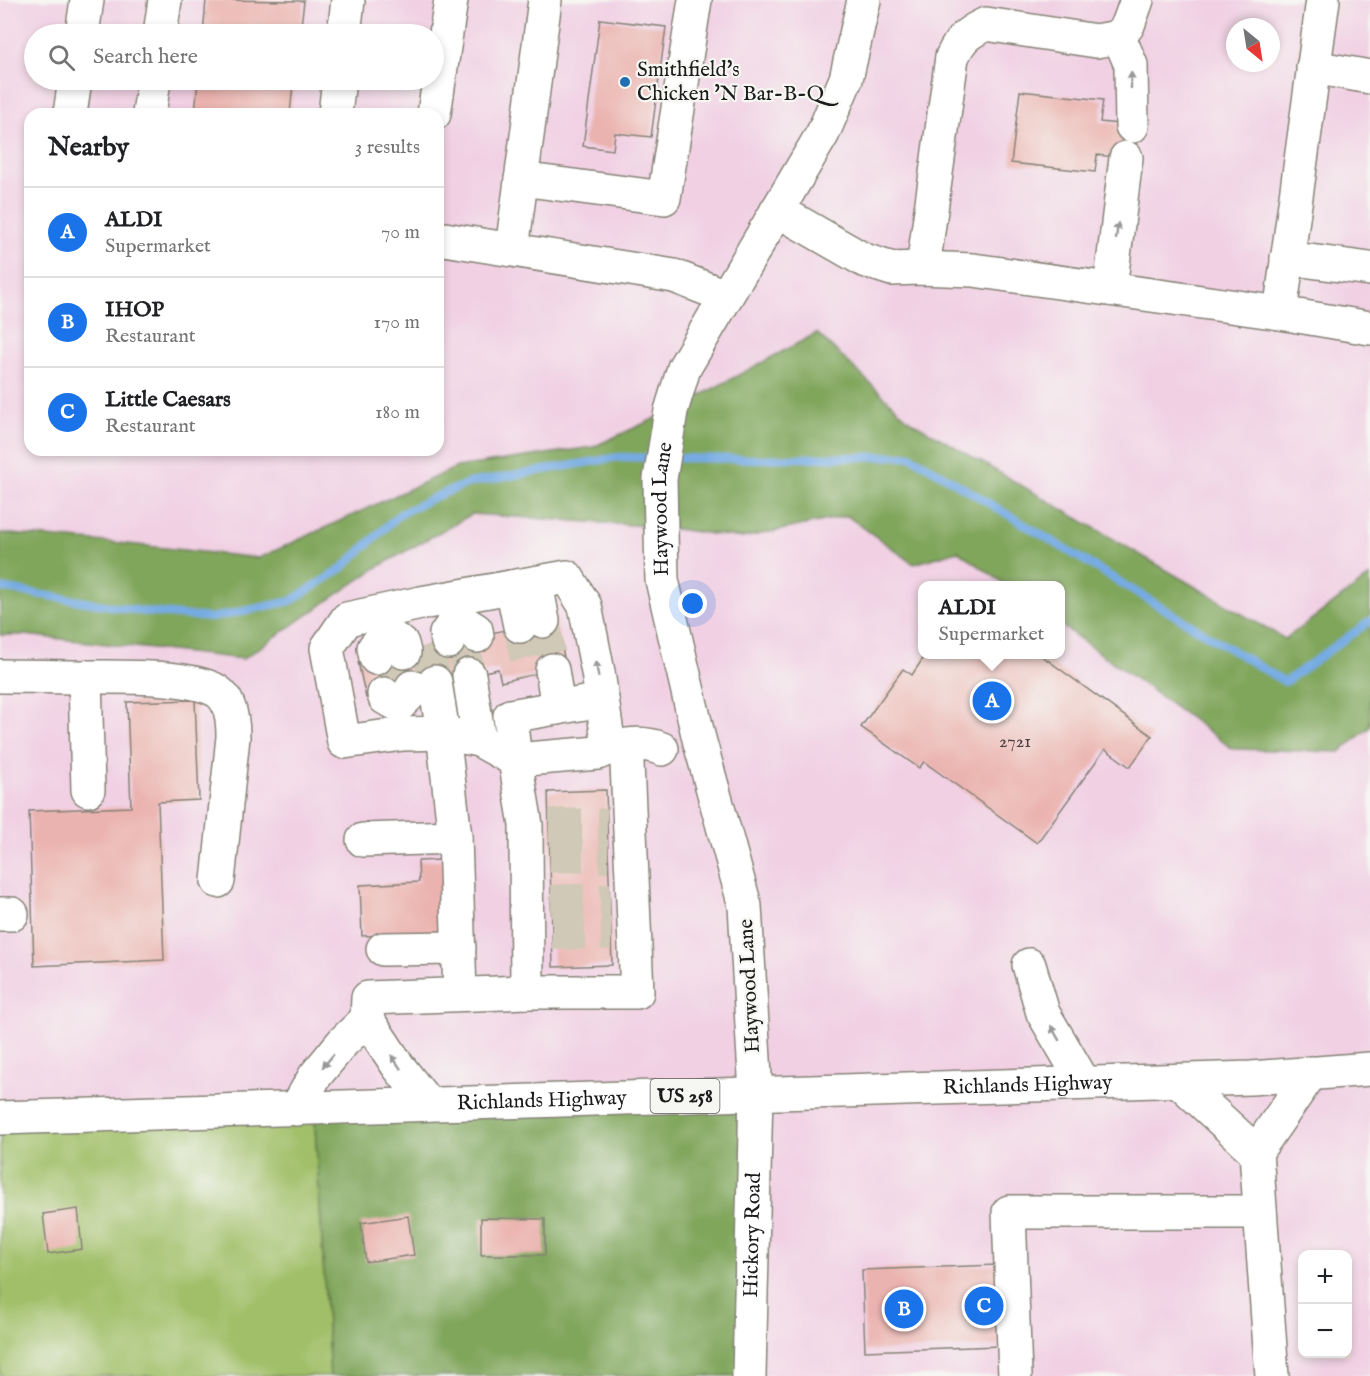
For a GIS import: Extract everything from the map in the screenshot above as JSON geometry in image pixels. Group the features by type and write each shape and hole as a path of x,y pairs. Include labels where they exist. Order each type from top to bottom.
{"street":[{"path":"83,24 87,0"},
{"path":"161,24 165,0"},
{"path":"345,24 348,0"},
{"path":"444,47 451,0"},
{"path":"512,249 545,0"},
{"path":"521,179 664,198 695,0"},
{"name":"Haywood Lane","path":"756,1093 745,906 699,739 662,579 660,479 670,411 684,368 823,133 846,79 864,0"},
{"path":"923,268 952,57 960,40 972,30 986,24 1096,41 1119,37 1128,25 1137,0"},
{"path":"1280,313 1323,0"},
{"path":"1119,37 1131,65 1132,126"},
{"path":"1313,67 1370,77"},
{"path":"71,108 74,90"},
{"path":"150,108 153,90"},
{"path":"435,108 438,90"},
{"path":"1110,289 1126,158"},
{"path":"777,210 864,260 892,269 972,270 1280,313 1370,328"},
{"path":"444,239 674,276 725,296"},
{"path":"1287,258 1370,269"},
{"path":"531,624 538,582"},
{"path":"431,692 344,742 327,648 347,619 424,632 538,582"},
{"path":"428,1104 398,1066 367,1019 368,998 527,992 637,992 622,934 619,840 611,754 585,606 538,582"},
{"path":"541,673 548,710"},
{"path":"0,676 149,677 201,684 219,691 228,705 233,723 233,737 218,881"},
{"path":"85,677 88,790"},
{"path":"431,692 443,733 455,837 460,994"},
{"path":"431,692 443,733"},
{"path":"431,692 478,740"},
{"path":"527,992 539,917 537,841 515,760 510,716 602,700"},
{"path":"443,733 478,740 515,760 611,754 650,762 662,749 699,739"},
{"path":"363,840 455,837"},
{"path":"383,949 459,948"},
{"path":"1029,965 1044,1013 1084,1083"},
{"path":"296,1109 315,1076 367,1019"},
{"name":"Richlands Highway","path":"0,1119 1179,1081 1370,1069"},
{"path":"1272,1376 1256,1152 1311,1073"},
{"path":"1179,1081 1256,1152"},
{"name":"Hickory Road","path":"749,1376 756,1093"},
{"path":"1015,1376 1009,1212 1260,1212"}],"shaded area":[{"path":"0,0 1370,0 1370,576 1285,639 909,420 817,333 671,411 593,447 457,467 259,558 0,533"},
{"path":"472,514 661,527 742,538 847,516 914,564 958,551 1000,581 918,581 918,659 1065,659 1065,628 1233,749 1340,752 1370,727 1370,1376 749,1376 756,1094 0,1118 0,635 25,635 376,568"}],"green space":[{"path":"817,333 909,420 1285,639 1370,576 1370,727 1340,752 1233,749 1065,628 1065,581 1000,581 958,551 914,564 847,516 742,538 661,527 472,514 376,568 243,659 25,635 0,635 0,533 259,558 457,467 593,447 671,411"},
{"path":"756,1093 749,1376 330,1376 314,1108"},
{"path":"314,1108 330,1376 0,1376 0,1118"}],"building":[{"path":"206,0 304,1 301,24 204,24"},
{"path":"600,19 666,27 651,137 615,133 613,150 583,146"},
{"path":"197,90 292,90 291,108 196,108"},
{"path":"1020,91 1103,100 1100,122 1138,126 1134,159 1097,155 1095,172 1011,163"},
{"path":"556,619 566,667 501,682 498,669 366,698 358,662"},
{"path":"923,659 1046,659 1152,736 1130,767 1105,749 1037,843 924,762 919,768 861,727 903,669 912,675"},
{"path":"195,700 199,800 158,802 164,960 34,966 29,811 131,807 127,702"},
{"path":"606,790 612,965 553,967 548,792"},
{"path":"442,860 445,933 362,936 360,885 419,882 418,861"},
{"path":"78,1209 82,1249 48,1254 43,1214"},
{"path":"408,1216 414,1255 366,1262 361,1223"},
{"path":"481,1218 545,1219 545,1255 481,1255"},
{"path":"997,1265 999,1346 865,1351 862,1270"}],"waterway":[{"path":"670,458 911,456 1285,682 1370,621"},
{"path":"0,588 147,612 211,618 291,601 341,569 400,514 469,483 619,457 657,458"}],"tunnel":[{"path":"543,621 552,670"},
{"path":"520,626 530,675"},
{"path":"462,639 469,675"},
{"path":"428,646 435,682"},
{"path":"390,655 397,691"},
{"path":"549,825 607,825"},
{"path":"550,856 608,856"},
{"path":"551,901 610,900"},
{"path":"552,933 611,933"}],"place":[{"name":"Smithfield's Chicken 'N Bar-B-Q","path":"625,82"},
{"name":"ALDI","path":"992,701"},
{"name":"Little Caesars","path":"984,1306"},
{"name":"IHOP","path":"904,1309"}]}
